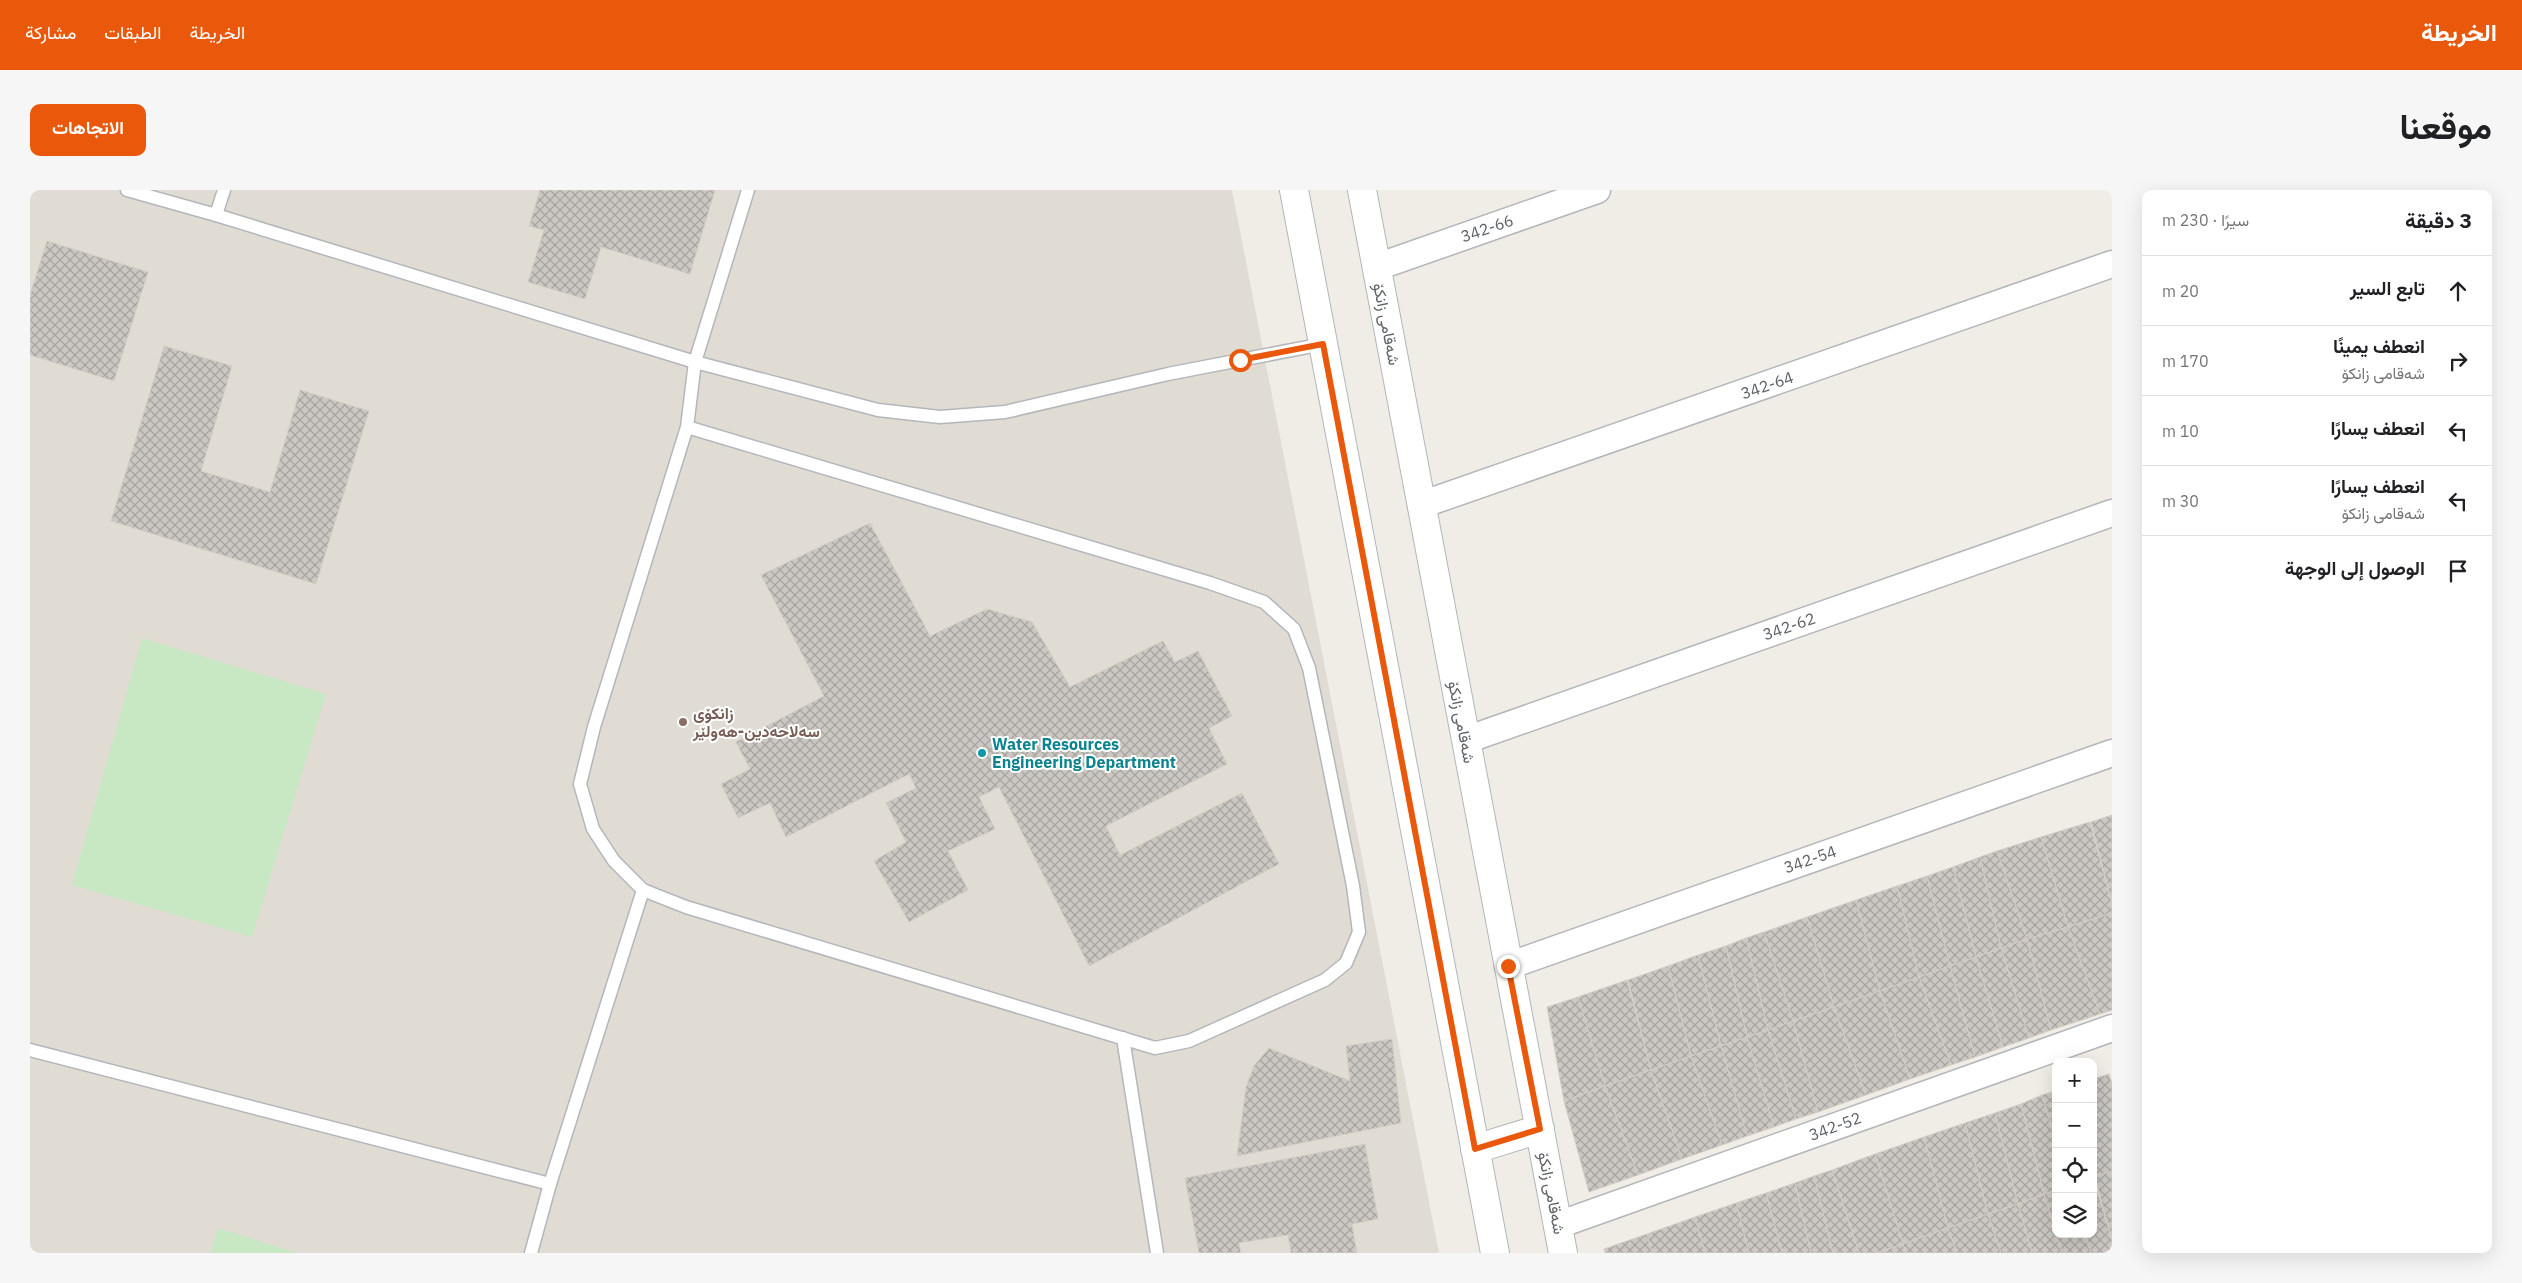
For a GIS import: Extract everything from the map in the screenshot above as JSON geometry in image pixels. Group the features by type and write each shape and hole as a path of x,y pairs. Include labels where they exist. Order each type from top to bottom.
{"main road":[{"path":"1294,190 1495,1253"},
{"name":"شەقامی زانکۆ","path":"1362,190 1563,1253"},
{"path":"1475,1149 1540,1129"}],"street":[{"name":"342-66","path":"1376,267 1597,190"},
{"name":"342-64","path":"1421,505 2112,264"},
{"name":"342-62","path":"1466,740 2112,513"},
{"name":"342-54","path":"1508,966 2112,753"},
{"name":"342-52","path":"1558,1225 2112,1028"}],"lane":[{"path":"127,190 216,215 695,362 878,410 940,417 1005,412 1168,374 1323,344"},
{"path":"216,215 224,190"},
{"path":"687,427 1210,583 1264,602 1294,629 1309,668 1353,886 1359,932 1346,963 1325,980 1189,1041 1155,1048 686,907 643,890 614,861 593,829 580,784 594,727 687,427 695,362 748,190"},
{"path":"532,1253 550,1184 643,890"},
{"path":"1122,1038 1157,1253"},
{"path":"30,1050 550,1184"}],"shaded area":[{"name":"زانکۆی سەلاحەدین-هەولێر","path":"30,190 1232,190 1439,1253 30,1253"}],"green space":[{"path":"142,638 326,694 252,937 72,885"},
{"path":"218,1228 297,1253 210,1253"}],"building":[{"path":"540,190 715,190 690,274 601,247 585,299 528,282 544,230 529,226"},
{"path":"47,241 148,272 114,381 30,355 30,295"},
{"path":"164,346 232,366 201,471 270,492 300,390 369,411 316,584 111,521"},
{"name":"Water Resources Engineering Department","path":"870,523 930,636 987,609 1032,622 1070,687 1163,641 1175,662 1198,651 1232,716 1209,728 1227,764 1106,826 1120,855 1242,793 1279,864 1089,966 999,787 979,797 995,829 948,851 968,890 909,922 874,861 906,842 886,803 916,788 909,774 786,837 770,803 738,818 721,784 750,769 736,742 824,696 761,575"},
{"path":"2112,815 2112,903 2091,822"},
{"path":"2090,822 2112,904 2112,913 2068,927 2041,837"},
{"path":"2041,837 2068,927 2027,939 1997,851"},
{"path":"1997,851 2027,939 2001,948 1980,857"},
{"path":"1980,857 2001,948 1976,957 1953,867"},
{"path":"1953,867 1976,957 1950,966 1927,876"},
{"path":"1927,876 1950,966 1919,977 1897,886"},
{"path":"1897,886 1919,977 1880,991 1856,900"},
{"path":"1856,900 1880,991 1834,1007 1807,917"},
{"path":"2112,913 2112,1010 2100,1014 2068,927"},
{"path":"1807,917 1834,1007 1793,1021 1764,932"},
{"path":"2068,927 2100,1014 2051,1030 2027,939"},
{"path":"1764,932 1793,1021 1768,1030 1746,938"},
{"path":"1746,938 1768,1030 1747,1037 1726,946"},
{"path":"2027,939 2051,1030 2029,1038 2001,948"},
{"path":"1726,946 1747,1037 1721,1046 1698,955"},
{"path":"2001,948 2029,1038 2003,1047 1976,957"},
{"path":"1698,955 1721,1046 1691,1056 1668,966"},
{"path":"1976,957 2003,1047 1975,1057 1950,966"},
{"path":"1668,966 1691,1056 1651,1070 1628,980"},
{"path":"1950,966 1975,1057 1951,1065 1919,977"},
{"path":"1919,977 1951,1065 1910,1079 1880,991"},
{"path":"1627,980 1651,1070 1605,1086 1578,997"},
{"path":"1880,991 1910,1079 1866,1095 1834,1007"},
{"path":"1578,997 1605,1086 1564,1101 1547,1007"},
{"path":"1834,1007 1866,1095 1818,1112 1793,1021"},
{"path":"1793,1021 1818,1112 1796,1119 1768,1030"},
{"path":"1768,1030 1796,1119 1774,1127 1747,1037"},
{"path":"1747,1037 1774,1127 1747,1136 1721,1046"},
{"path":"1392,1039 1401,1123 1237,1156 1246,1087 1254,1066 1269,1048 1350,1081 1346,1046"},
{"path":"1721,1046 1747,1136 1722,1145 1691,1056"},
{"path":"1691,1056 1722,1145 1682,1159 1651,1070"},
{"path":"1651,1070 1682,1159 1638,1175 1605,1086"},
{"path":"2109,1074 2112,1084 2112,1171 2097,1176 2097,1103 2097,1078"},
{"path":"1605,1086 1638,1175 1589,1192 1564,1101"},
{"path":"2052,1092 2052,1128 2042,1095"},
{"path":"2042,1095 2052,1128 2052,1191 2044,1194 2021,1104"},
{"path":"2021,1104 2044,1194 2018,1204 1995,1113"},
{"path":"1995,1113 2018,1204 1988,1214 1965,1123"},
{"path":"1965,1123 1988,1214 1948,1228 1924,1137"},
{"path":"1924,1137 1948,1228 1903,1244 1875,1154"},
{"path":"1365,1144 1378,1219 1352,1224 1357,1253 1291,1253 1288,1235 1239,1243 1241,1253 1199,1253 1185,1178"},
{"path":"1875,1154 1903,1244 1876,1253 1859,1253 1832,1170"},
{"path":"1832,1170 1859,1253 1833,1253 1814,1176"},
{"path":"2112,1171 2112,1240 2097,1184 2097,1176"},
{"path":"1814,1176 1833,1253 1811,1253 1795,1183"},
{"path":"1795,1183 1811,1253 1782,1253 1766,1193"},
{"path":"2097,1190 2112,1240 2112,1253 2091,1253 2086,1238 2097,1238"},
{"path":"2052,1191 2052,1220 2044,1194"},
{"path":"1766,1193 1782,1253 1749,1253 1736,1203"},
{"path":"2044,1194 2052,1220 2052,1238 2057,1238 2062,1253 2032,1253 2018,1204"},
{"path":"1736,1203 1749,1253 1705,1253 1695,1217"},
{"path":"2018,1204 2032,1253 2001,1253 1988,1214"},
{"path":"1988,1214 2001,1253 1957,1253 1948,1228"},
{"path":"1695,1217 1705,1253 1652,1253 1647,1234"},
{"path":"1948,1228 1957,1253 1906,1253 1903,1244"},
{"path":"1647,1234 1652,1253 1605,1253 1604,1249"},
{"path":"2057,1238 2086,1238 2091,1253 2062,1253"},
{"path":"1903,1244 1906,1253 1876,1253"}],"place":[{"name":"زانکۆی سەلاحەدین-هەولێر","path":"683,722"},
{"name":"Water Resources Engineering Department","path":"982,753"}],"route":[{"path":"1240,360 1323,344 1475,1149 1540,1129 1508,966"}]}
